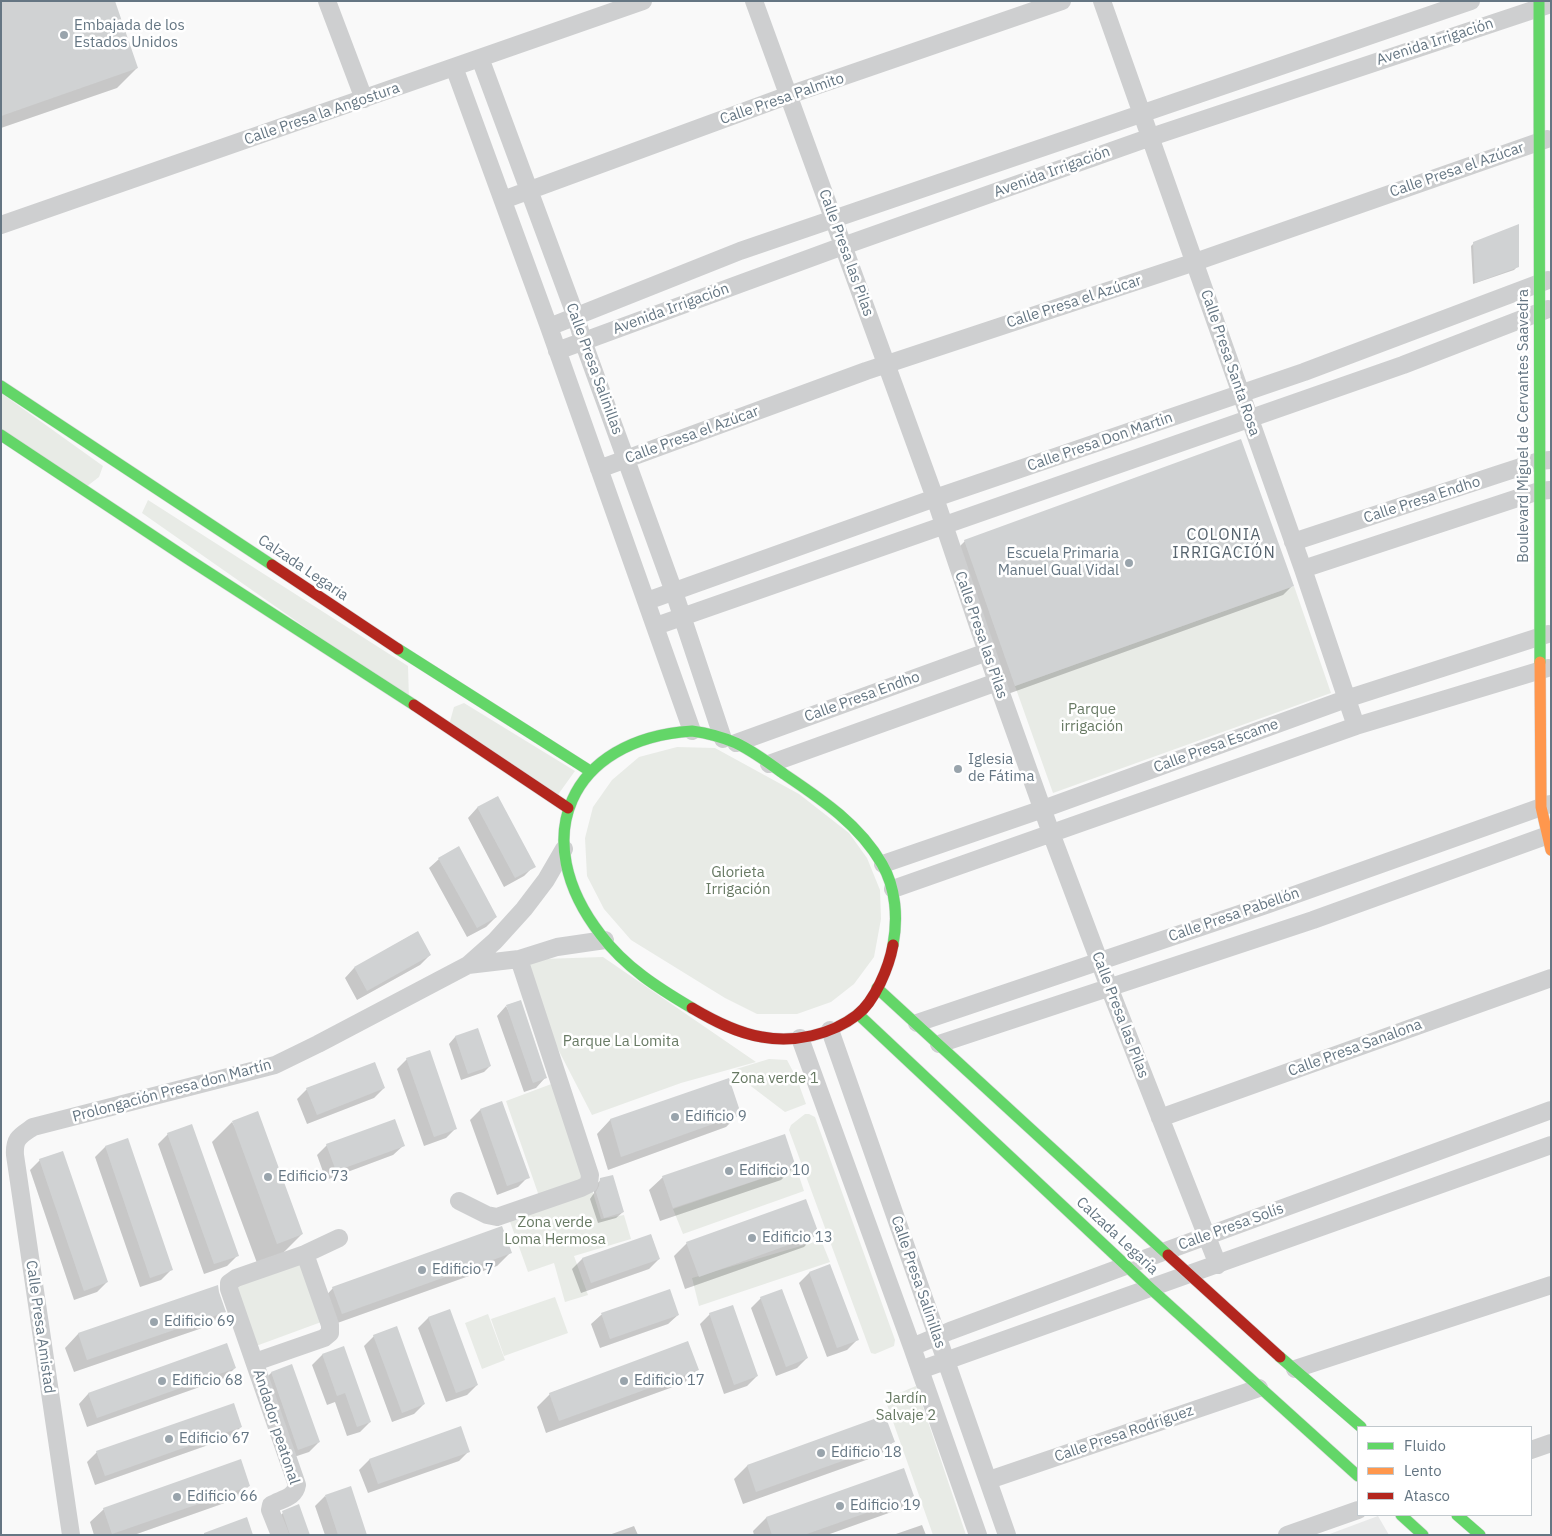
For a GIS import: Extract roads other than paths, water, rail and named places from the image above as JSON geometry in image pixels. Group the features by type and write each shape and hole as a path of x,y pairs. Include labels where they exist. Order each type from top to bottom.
{"main road":[{"name":"Boulevard Miguel de Cervantes Saavedra","path":"1543,5 1545,139 1545,669 1546,805 1549,840"},
{"name":"Calzada Legaria","path":"1,386 133,472 428,675 590,771"},
{"path":"1,435 111,502 188,559 416,701 568,808"},
{"path":"124,485 133,472"},
{"path":"692,731 730,741 769,764 828,804 845,818 862,836 883,864 893,890 896,934 892,956 877,988 858,1014 830,1030 800,1038 783,1039 731,1029 714,1021 650,981 625,962 592,923 579,901 573,886 564,849 565,818 576,790 590,771 618,750 656,735 692,731"},
{"name":"Calzada Legaria","path":"877,988 1163,1252 1359,1426"},
{"name":"Calzada Legaria","path":"858,1014 1150,1288 1357,1475"},
{"path":"1402,1516 1423,1535"},
{"path":"1458,1516 1480,1535"}],"street":[{"path":"327,1 364,100"},
{"name":"Calle Presa la Angostura","path":"1,225 364,100 643,1"},
{"name":"Calle Presa las Pilas","path":"754,1 935,498 997,682 1043,809 1099,961 1218,1265"},
{"name":"Calle Presa Palmito","path":"502,200 789,95 1062,1"},
{"name":"Calle Presa Santa Rosa","path":"1102,1 1294,542 1356,726"},
{"name":"Avenida Irrigación","path":"549,327 740,251 1471,1"},
{"name":"Avenida Irrigación","path":"557,351 843,246 1151,137 1543,5"},
{"name":"Calle Presa Salinillas","path":"480,58 576,317 683,617 730,741"},
{"name":"Calle Presa Salinillas","path":"454,68 549,327 692,731"},
{"name":"Calle Presa el Azúcar","path":"599,470 887,364 1195,262 1545,139"},
{"name":"Calle Presa Don Martin","path":"647,601 935,498 1241,394 1545,282"},
{"name":"Calle Presa Don Martin","path":"656,626 1403,365 1545,310"},
{"name":"Calle Presa Endho","path":"1294,542 1545,461"},
{"name":"Calle Presa Endho","path":"1303,569 1545,490"},
{"name":"Calle Presa Escame","path":"883,864 1043,809 1346,699 1545,635"},
{"name":"Calle Presa Endho","path":"730,741 987,652"},
{"name":"Calle Presa Escame","path":"893,890 1356,726 1545,669"},
{"name":"Calle Presa Endho","path":"769,764 997,682"},
{"name":"Calle Presa Pabellón","path":"917,1023 1266,905 1546,805"},
{"name":"Calle Presa Pabellón","path":"939,1044 1549,840"},
{"name":"Prolongación Presa don Martín","path":"33,1127 275,1065 468,965 495,941 524,909 546,880 564,849"},
{"name":"Prolongación Presa don Martín","path":"468,965 519,959 557,947 605,940"},
{"path":"459,1201 487,1215 497,1217 589,1184 590,1176 519,959"},
{"name":"Calle Presa Sanalona","path":"1160,1118 1551,978"},
{"name":"Calle Presa Salinillas","path":"830,1030 1007,1535"},
{"name":"Calle Presa Salinillas","path":"800,1038 978,1535"},
{"name":"Calle Presa Solís","path":"912,1347 1127,1265 1551,1110"},
{"name":"Calle Presa Amistad","path":"33,1127 20,1136 14,1144 15,1155 71,1535"},
{"name":"Calle Presa Solís","path":"920,1370 1551,1145"},
{"name":"Andador peatonal","path":"280,1535 270,1510 271,1505 293,1495 297,1485 229,1289 229,1283 236,1278 305,1254 339,1238"},
{"name":"Andador peatonal","path":"255,1362 324,1338 330,1333 330,1325 305,1254"},
{"path":"1295,1369 1551,1284"},
{"name":"Calle Presa Rodríguez","path":"989,1480 1259,1388"},
{"path":"1532,1450 1551,1443"},
{"path":"1287,1535 1357,1510"}],"place":[{"name":"Embajada de los Estados Unidos","path":"64,35"},
{"name":"Escuela Primaria Manuel Gual Vidal","path":"1129,563"},
{"name":"Iglesia de Fátima","path":"958,769"},
{"name":"Edificio 9","path":"675,1117"},
{"name":"Edificio 10","path":"729,1171"},
{"name":"Edificio 73","path":"268,1177"},
{"name":"Edificio 13","path":"752,1238"},
{"name":"Edificio 7","path":"422,1270"},
{"name":"Edificio 69","path":"154,1322"},
{"name":"Edificio 68","path":"162,1381"},
{"name":"Edificio 17","path":"624,1381"},
{"name":"Edificio 67","path":"169,1439"},
{"name":"Edificio 18","path":"821,1453"},
{"name":"Edificio 66","path":"177,1497"},
{"name":"Edificio 19","path":"840,1506"}],"district":[{"name":"COLONIA IRRIGACIÓN","path":"1224,544"}],"park label":[{"name":"Parque irrigación","path":"1092,718"},
{"name":"Glorieta Irrigación","path":"738,882"},
{"name":"Parque La Lomita","path":"621,1042"},
{"name":"Zona verde 1","path":"775,1079"},
{"name":"Zona verde Loma Hermosa","path":"555,1232"},
{"name":"Jardín Salvaje 2","path":"906,1408"}]}
